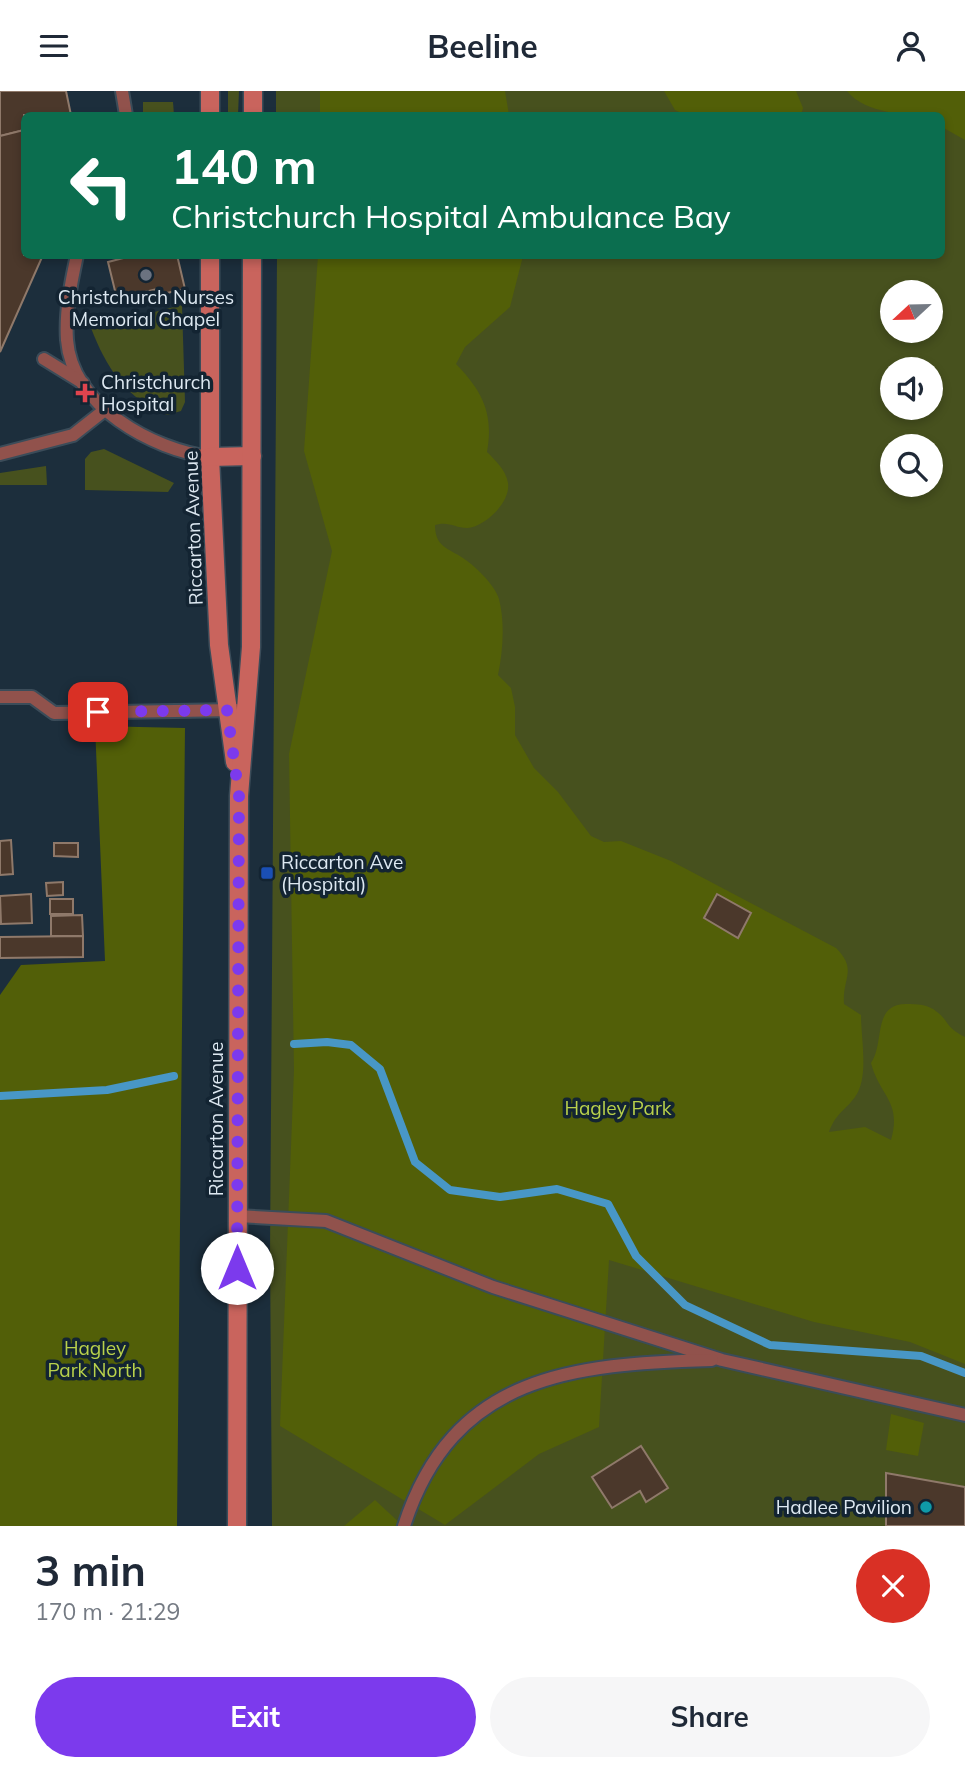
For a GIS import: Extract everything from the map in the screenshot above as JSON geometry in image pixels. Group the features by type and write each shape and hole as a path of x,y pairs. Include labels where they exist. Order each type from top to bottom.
{"main road":[{"path":"209,112 210,91"},
{"path":"253,91 253,112"},
{"name":"Riccarton Avenue","path":"210,259 210,457 219,645 239,796"},
{"name":"Riccarton Avenue","path":"237,1526 239,796 251,647 252,259"},
{"path":"210,457 252,456"}],"lane":[{"path":"122,91 126,112"},
{"path":"76,259 66,290 67,342 83,383"},
{"path":"44,359 83,383 106,409 160,445 182,454 210,457"},
{"path":"0,454 73,435 106,409"},
{"path":"0,697 32,697 54,713 246,709"},
{"path":"237,1216 326,1221 493,1287 722,1360"},
{"path":"404,1526 432,1465 453,1433 485,1409 527,1384 575,1370 638,1362 722,1360 797,1369 965,1415"}],"green space":[{"path":"228,91 239,91 238,112 228,112"},
{"name":"Hagley Park","path":"276,91 965,91 965,1526 272,1526 270,1252 277,259 945,259 945,112 276,112"},
{"path":"320,91 505,91 508,112 320,112"},
{"path":"664,91 796,91 803,108 802,112 675,110"},
{"path":"847,91 965,91 965,140 945,129 945,112 891,112 878,110 856,99"},
{"path":"143,102 173,102 174,112 143,112"},
{"path":"318,259 522,259 510,307 465,347 456,364 473,384 484,403 489,426 487,452 505,474 508,490 495,512 474,527 435,525 440,542 479,571 499,599 503,637 498,675 511,688 515,707 515,735 534,768 558,792 591,836 604,842 621,841 671,861 836,948 843,956 848,969 844,1004 861,1015 863,1075 858,1092 829,1132 865,1127 891,1140 894,1127 892,1107 871,1063 888,1010 906,1004 926,1006 934,1009 954,1030 965,1037 965,1364 910,1342 814,1322 609,1260 599,1427 539,1454 445,1525 280,1426 294,1070 289,754 332,551 304,451"},
{"path":"182,305 185,402 181,411 167,415 140,400 119,380 103,356 91,328"},
{"path":"104,449 174,483 168,492 85,490 85,459 91,452"},
{"path":"46,466 47,485 0,485 0,473"},
{"name":"Hagley Park North","path":"95,726 185,728 177,1526 0,1526 0,995 21,965 105,961"},
{"path":"891,1414 924,1423 918,1456 886,1450"},
{"path":"375,1500 403,1526 344,1526"}],"building":[{"path":"0,91 66,91 70,112 21,112 21,131 0,136"},
{"path":"21,131 21,259 41,259 0,352 0,136"},
{"name":"Christchurch Nurses Memorial Chapel","path":"120,259 178,259 185,289 162,294 161,288 117,299 108,262"},
{"path":"11,840 13,874 0,875 0,841"},
{"path":"54,843 78,843 78,857 54,856"},
{"path":"63,882 63,895 47,896 46,883"},
{"path":"31,894 32,923 1,924 0,896"},
{"path":"717,894 751,913 738,938 704,918"},
{"path":"50,899 73,899 73,914 50,914"},
{"path":"82,915 83,936 51,936 51,916"},
{"path":"83,936 83,957 0,958 0,937"},
{"path":"641,1446 668,1488 646,1502 640,1491 612,1508 592,1477"},
{"name":"Hadlee Pavilion","path":"886,1473 965,1487 965,1526 886,1526"}],"waterway":[{"path":"294,1044 327,1042 351,1045 380,1069 415,1162 450,1190 500,1197 557,1189 608,1204 636,1256 685,1305 770,1345 921,1356 965,1373"},
{"path":"0,1096 107,1090 174,1076"}],"place":[{"name":"Christchurch Nurses Memorial Chapel","path":"146,275"},
{"name":"Christchurch Hospital","path":"85,393"},
{"name":"Riccarton Ave (Hospital)","path":"267,873"},
{"name":"Hadlee Pavilion","path":"926,1507"}],"route":[{"path":"98,712 227,710 239,796 237,1268"}]}
